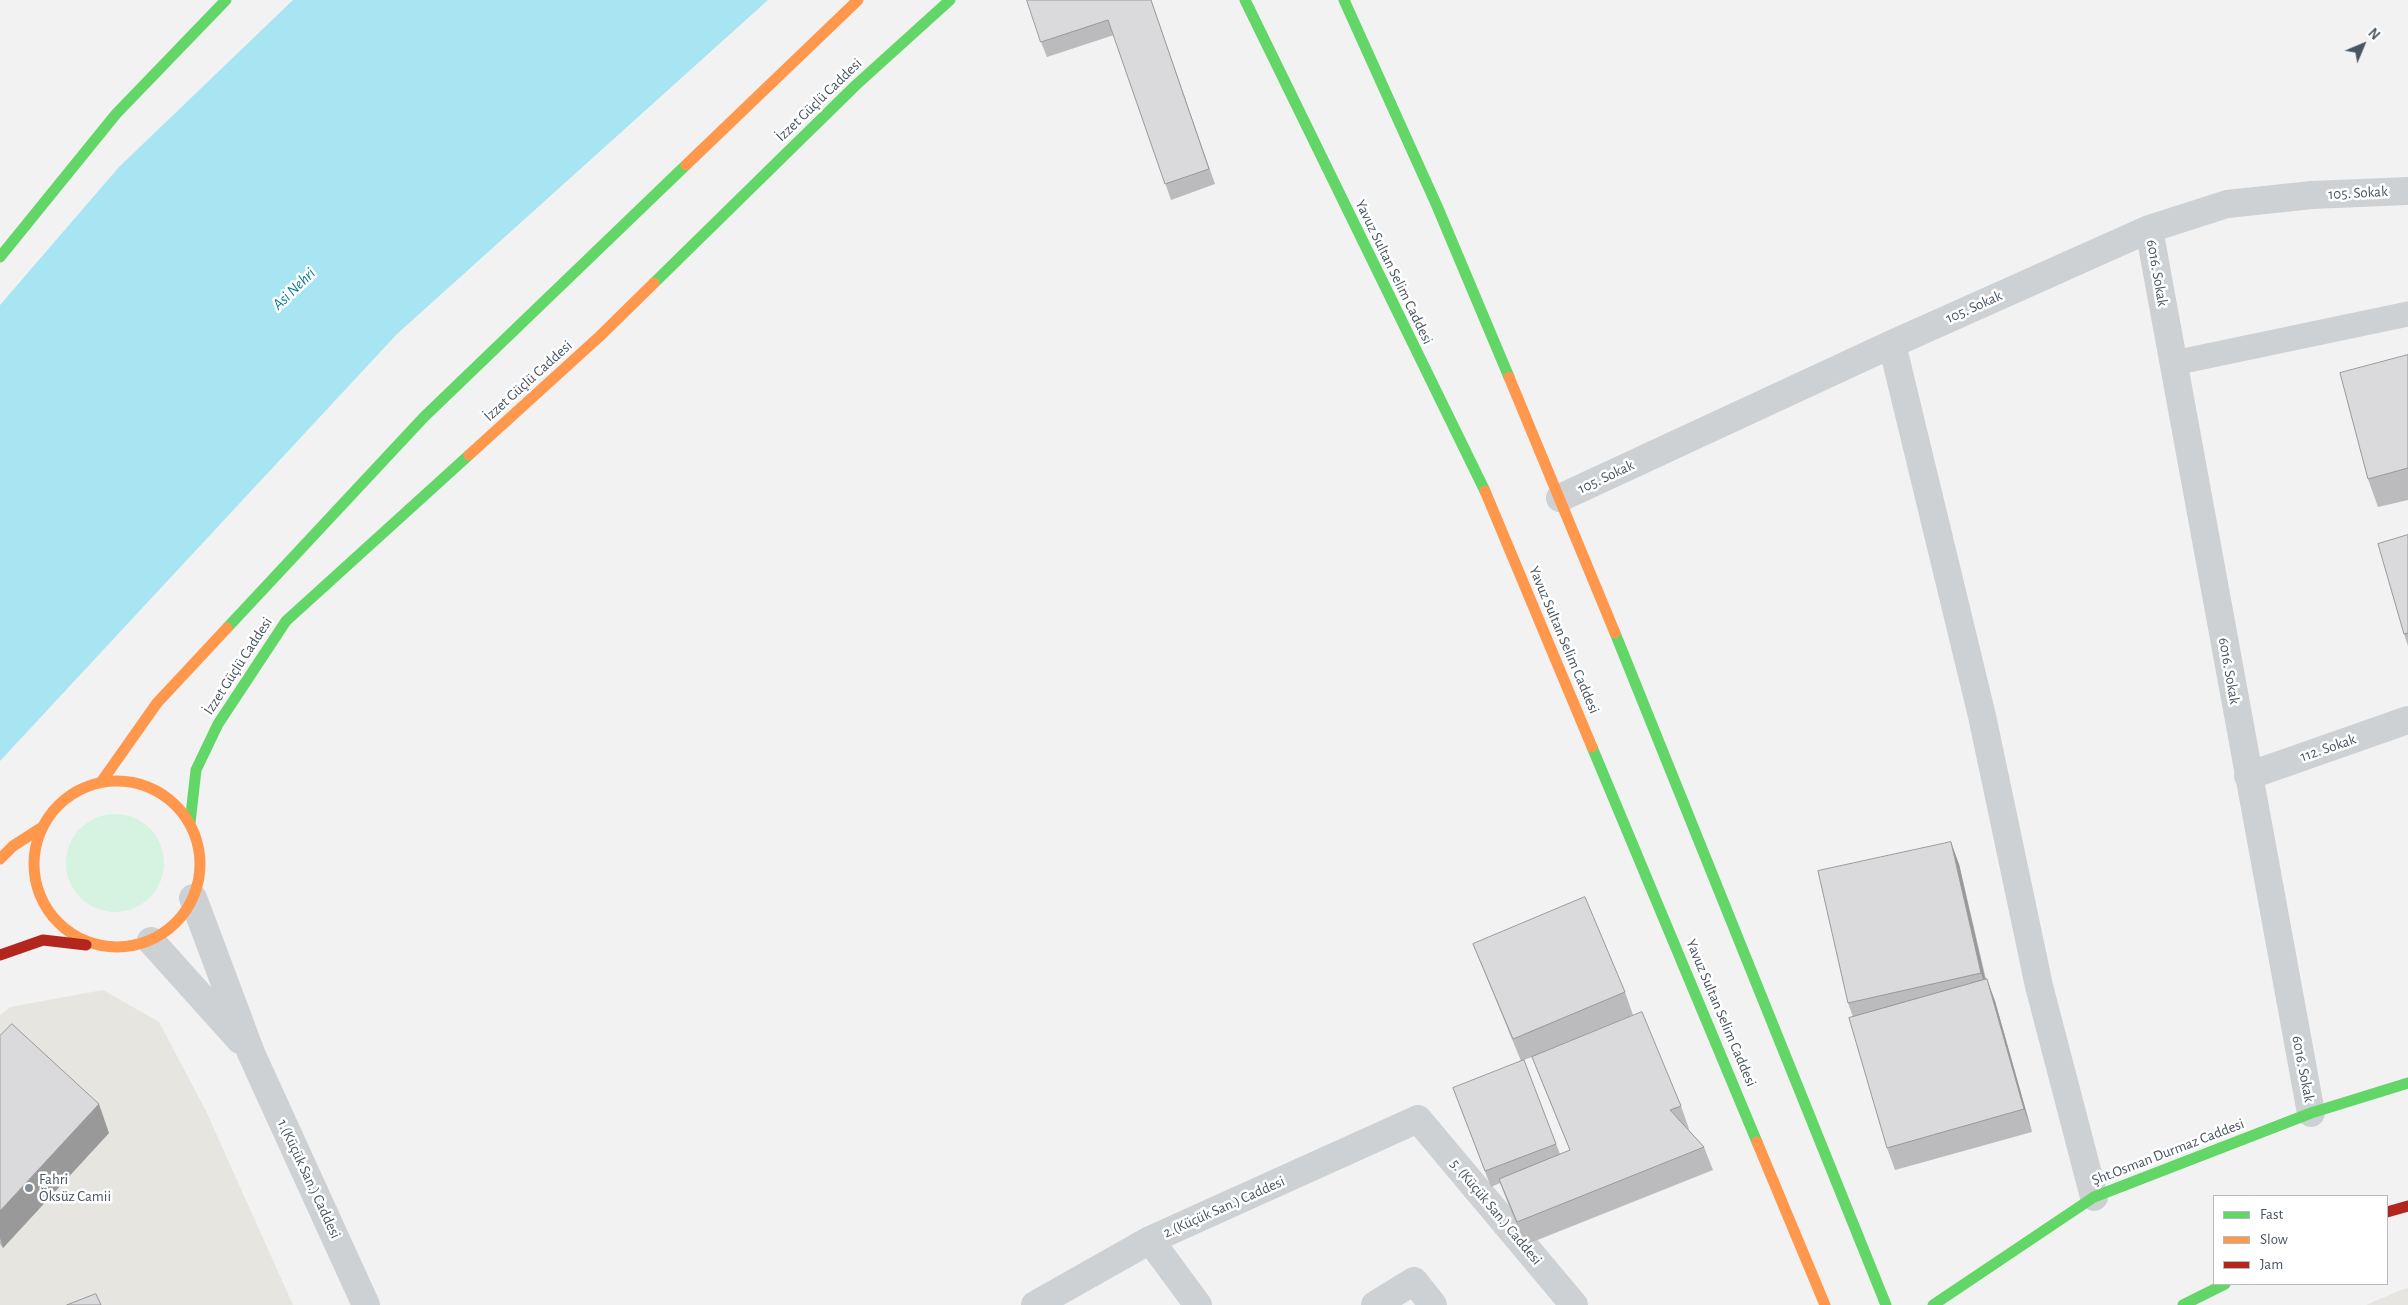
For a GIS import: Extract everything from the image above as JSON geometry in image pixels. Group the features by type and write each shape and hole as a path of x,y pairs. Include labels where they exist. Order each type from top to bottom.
{"main road":[{"path":"0,257 116,114 226,0"},
{"name":"İzzet Güçlü Caddesi","path":"102,782 157,703 424,417 858,0"},
{"name":"İzzet Güçlü Caddesi","path":"190,824 196,770 218,724 286,621 600,336 856,85 950,0"},
{"name":"Yavuz Sultan Selim Caddesi","path":"1245,0 1490,502 1825,1305"},
{"path":"1344,0 1437,206 1560,498 1886,1305"},
{"name":"İzzet Güçlü Caddesi","path":"0,859 14,846 40,828 56,806 77,790 102,782 127,781 152,788 174,803 190,824 198,847 200,873 193,898 183,915 169,930 151,940 128,947 104,947 43,940 0,955"},
{"name":"İzzet Güçlü Caddesi","path":"40,828 33,852 34,878 42,903 58,924 80,939 104,947"},
{"name":"Şht.Osman Durmaz Caddesi","path":"1933,1305 2094,1197 2311,1112 2408,1083"},
{"path":"2388,1212 2408,1206"},
{"path":"2195,1302 2223,1285"}],"street":[{"name":"105. Sokak","path":"1560,498 1892,344 2149,229 2227,204 2312,195 2408,191"},
{"name":"6016. Sokak","path":"2149,229 2311,1112"},
{"path":"1892,344 1982,716 2039,986 2094,1197"},
{"name":"112. Sokak","path":"2248,776 2408,720"},
{"name":"1.(Küçük San.) Caddesi","path":"193,898 251,1053 366,1305"},
{"name":"1.(Küçük San.) Caddesi","path":"151,940 251,1053"},
{"name":"2.(Küçük San.) Caddesi","path":"1035,1305 1150,1240 1418,1119"},
{"name":"5. (Küçük San.) Caddesi","path":"1418,1119 1574,1305"},
{"path":"1150,1240 1198,1305"},
{"path":"1375,1305 1414,1280 1433,1305"}],"lane":[{"path":"2174,363 2408,314"}],"shaded area":[{"path":"103,990 159,1022 206,1111 293,1305 0,1305 0,1015 10,1007"},
{"path":"2408,1288 2408,1305 2366,1305 2401,1290"}],"green space":[{"path":"115,814 134,818 150,828 160,844 164,863 160,882 150,898 134,908 115,912 96,908 80,898 70,882 66,863 70,844 80,828 96,818"}],"water":[{"name":"Asi Nehri","path":"293,0 768,0 397,334 0,761 0,305 119,167"}],"building":[{"path":"1027,0 1151,0 1209,169 1165,184 1108,20 1041,42"},
{"path":"2408,355 2408,468 2368,479 2340,373"},
{"path":"2408,535 2408,633 2404,634 2378,544"},
{"path":"1951,842 1981,973 1848,1003 1818,871"},
{"path":"1585,897 1625,992 1513,1039 1473,944"},
{"path":"1987,979 2024,1109 1887,1148 1849,1018"},
{"path":"1642,1012 1681,1106 1670,1110 1704,1147 1517,1222 1499,1179 1570,1150 1532,1057"},
{"name":"Fahri Öksüz Camii","path":"12,1024 99,1104 0,1211 0,1036"},
{"path":"1524,1060 1556,1144 1485,1171 1453,1088"},
{"path":"96,1294 101,1305 67,1305"}],"traffic: fast":[{"path":"0,257 116,114 226,0"},
{"path":"654,283 856,85 950,0"},
{"path":"1245,0 1485,491"},
{"path":"1344,0 1437,206 1509,377"},
{"path":"227,628 424,417 686,165"},
{"path":"190,823 196,770 218,724 286,621 469,455"},
{"path":"1615,633 1886,1305"},
{"path":"1592,747 1757,1142"},
{"path":"1933,1305 2094,1197 2311,1113 2408,1083"},
{"path":"2183,1305 2223,1285"}],"traffic: slow":[{"path":"686,165 858,0"},
{"path":"469,455 600,336 654,283"},
{"path":"1509,377 1615,633"},
{"path":"1485,491 1592,747"},
{"path":"102,781 157,703 227,628"},
{"path":"125,781 149,787 176,805 194,832 199,848 200,864 199,880 194,896 176,923 163,933 141,944 109,947 85,941 64,928 53,917 37,888 34,856 40,832 53,811 64,800 93,784 125,781"},
{"path":"0,859 13,846 41,828"},
{"path":"1757,1142 1825,1305"}],"traffic: jam":[{"path":"0,955 43,940 86,945"},
{"path":"2388,1212 2408,1206"}],"place":[{"name":"Fahri Öksüz Camii","path":"29,1188"}]}
